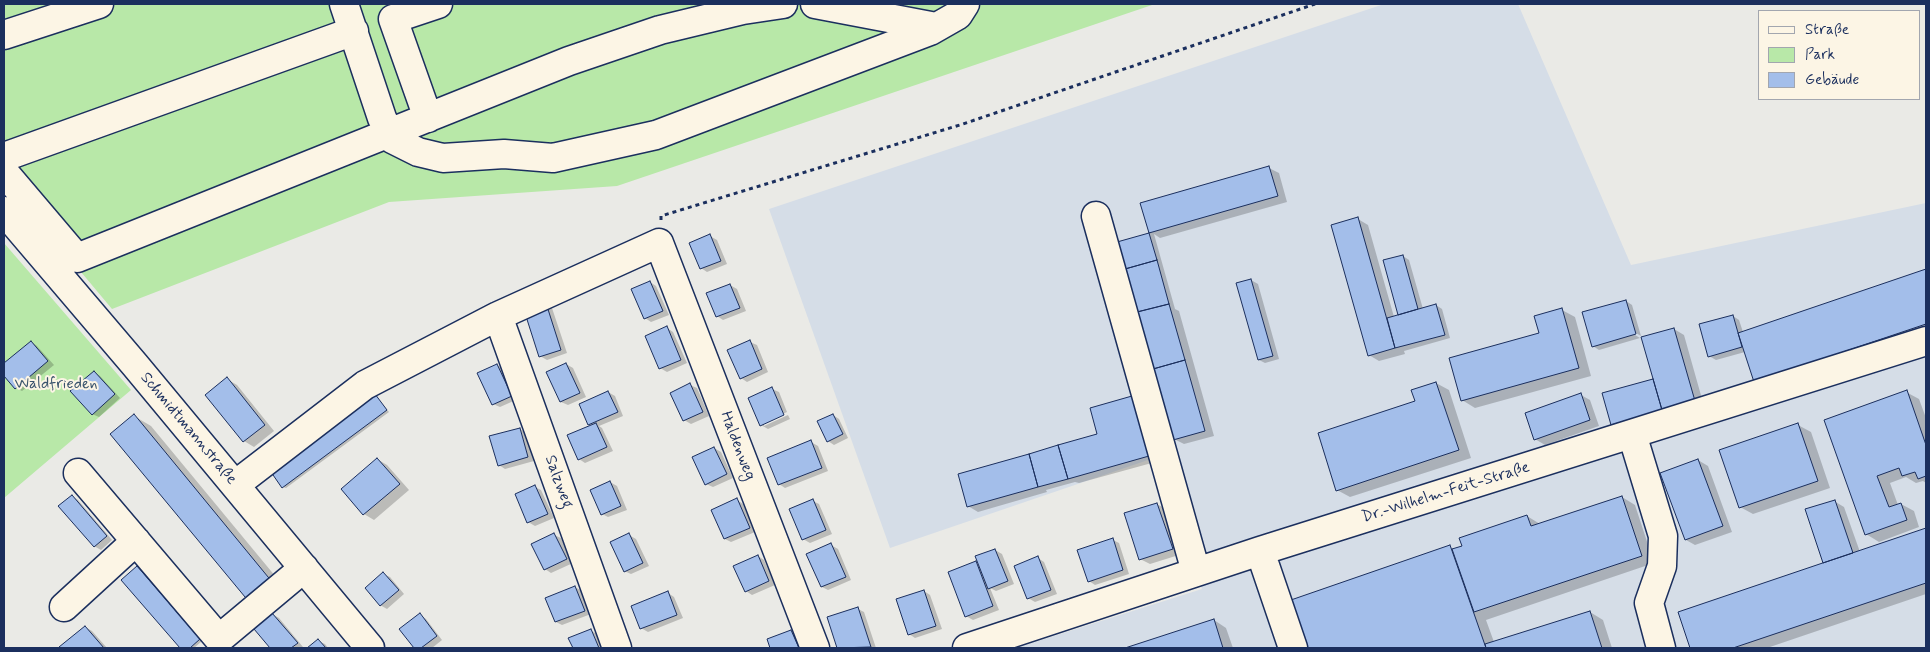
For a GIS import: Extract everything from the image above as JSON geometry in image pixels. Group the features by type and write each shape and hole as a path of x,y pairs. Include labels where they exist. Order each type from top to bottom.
{"street":[{"path":"4,36 98,4"},
{"path":"344,4 382,118 392,138 418,152 443,158 504,154 553,158 656,135 936,27 958,14 965,4"},
{"path":"428,118 390,11 438,4"},
{"path":"4,172 77,258 569,62 660,30 743,10 784,4"},
{"path":"815,4 936,27"},
{"path":"4,157 354,31"},
{"name":"Schmidtmannstraße","path":"4,212 370,648"},
{"path":"1096,216 1196,572"},
{"path":"235,485 365,385 498,316 659,243"},
{"name":"Haldenweg","path":"659,243 815,648"},
{"name":"Salzweg","path":"498,316 617,648"},
{"name":"Dr.-Wilhelm-Feit-Straße","path":"967,648 1260,551 1926,341"},
{"path":"1632,434 1663,536 1662,566 1649,603 1661,648"},
{"path":"78,474 136,541 215,644 304,568"},
{"path":"64,606 136,541"},
{"path":"1260,551 1293,648"}],"path":[{"path":"659,243 661,216 963,124 1315,4"}],"shaded area":[{"path":"1384,4 1518,4 1631,265 1926,203 1926,648 1016,648 1202,589 1154,458 890,548 769,209"}],"green space":[{"path":"4,4 1155,4 617,186 389,202 112,309 4,180"},
{"name":"Waldfrieden","path":"4,243 131,390 4,498"}],"building":[{"path":"1269,166 1278,196 1149,233 1140,203"},
{"path":"1358,217 1395,348 1368,356 1331,225"},
{"path":"1149,233 1157,260 1125,269 1117,242"},
{"path":"710,234 721,261 700,269 689,243"},
{"path":"1403,255 1418,309 1398,315 1383,260"},
{"path":"1157,260 1169,304 1137,312 1125,269"},
{"path":"1926,269 1926,324 1754,382 1738,333"},
{"path":"1251,279 1273,356 1258,360 1236,283"},
{"path":"650,281 663,311 644,319 631,289"},
{"path":"730,284 740,308 716,317 706,293"},
{"path":"1626,300 1636,334 1592,347 1582,312"},
{"path":"546,303 561,350 539,357 524,310"},
{"path":"1169,304 1185,360 1153,369 1137,312"},
{"path":"1436,304 1445,335 1395,348 1387,318"},
{"path":"1562,308 1579,368 1461,401 1449,358 1539,333 1534,316"},
{"path":"1733,315 1742,347 1708,357 1699,324"},
{"path":"667,326 681,360 659,369 645,336"},
{"path":"1674,328 1695,401 1662,410 1641,337"},
{"path":"750,340 762,369 740,379 727,350"},
{"path":"31,341 48,361 15,389 4,376 4,363"},
{"path":"1185,360 1205,431 1173,440 1153,369"},
{"path":"566,363 580,393 560,402 546,372"},
{"path":"497,364 512,396 492,405 477,373"},
{"path":"94,371 115,394 92,415 70,391"},
{"path":"227,377 265,425 243,442 205,395"},
{"path":"1653,379 1662,410 1611,425 1602,393"},
{"path":"1436,382 1459,450 1336,491 1318,433 1415,401 1411,390"},
{"path":"690,383 703,412 683,421 670,393"},
{"path":"772,387 784,415 760,426 748,398"},
{"path":"1907,390 1926,445 1926,476 1918,479 1915,472 1902,476 1899,468 1877,476 1889,507 1901,503 1907,520 1865,535 1824,420"},
{"path":"608,391 618,412 588,425 579,404"},
{"path":"1581,393 1590,420 1534,440 1525,413"},
{"path":"375,394 387,410 282,488 271,472"},
{"path":"1132,396 1149,456 1068,479 1058,445 1097,434 1090,408"},
{"path":"134,414 273,583 250,603 110,434"},
{"path":"833,414 843,434 827,442 817,421"},
{"path":"596,423 607,447 578,460 567,435"},
{"path":"1798,423 1818,481 1739,508 1719,450"},
{"path":"520,428 528,457 498,466 489,436"},
{"path":"811,440 822,468 778,485 767,458"},
{"path":"1058,445 1068,479 1038,487 1029,454"},
{"path":"714,447 727,474 705,485 692,457"},
{"path":"1029,454 1038,487 967,507 958,474"},
{"path":"377,458 400,484 363,515 341,489"},
{"path":"1698,459 1723,526 1685,540 1660,473"},
{"path":"610,481 621,506 601,515 590,490"},
{"path":"535,485 548,514 527,523 515,494"},
{"path":"72,495 107,536 94,547 58,506"},
{"path":"1622,496 1642,556 1474,612 1452,549 1462,546 1459,538 1527,515 1531,526"},
{"path":"737,498 750,528 724,539 711,510"},
{"path":"813,499 826,530 802,540 789,509"},
{"path":"1835,500 1853,553 1823,563 1805,509"},
{"path":"1157,503 1173,549 1139,560 1124,513"},
{"path":"1926,528 1926,583 1733,648 1690,648 1678,612"},
{"path":"554,533 567,559 544,570 531,544"},
{"path":"629,533 643,563 624,572 610,542"},
{"path":"1113,538 1123,570 1088,582 1077,550"},
{"path":"831,543 846,577 821,587 806,554"},
{"path":"1450,545 1486,648 1304,648 1288,601"},
{"path":"995,549 1008,581 988,589 975,556"},
{"path":"758,555 769,581 745,592 733,566"},
{"path":"1038,556 1051,590 1027,599 1014,566"},
{"path":"976,561 993,606 965,617 948,572"},
{"path":"137,566 200,639 190,648 180,648 121,580"},
{"path":"383,572 399,590 380,606 365,588"},
{"path":"575,586 585,611 555,622 545,598"},
{"path":"924,590 936,626 908,635 896,599"},
{"path":"668,591 677,615 640,629 631,606"},
{"path":"858,607 871,647 837,648 827,617"},
{"path":"1590,611 1602,648 1486,648 1485,644"},
{"path":"272,613 298,643 291,648 270,648 254,629"},
{"path":"420,613 437,636 421,648 414,648 399,629"},
{"path":"1214,619 1223,648 1125,648"},
{"path":"85,626 104,648 59,647"},
{"path":"591,629 599,648 573,648 568,638"},
{"path":"791,630 799,648 770,648 767,639"},
{"path":"318,639 326,648 307,648"}]}
